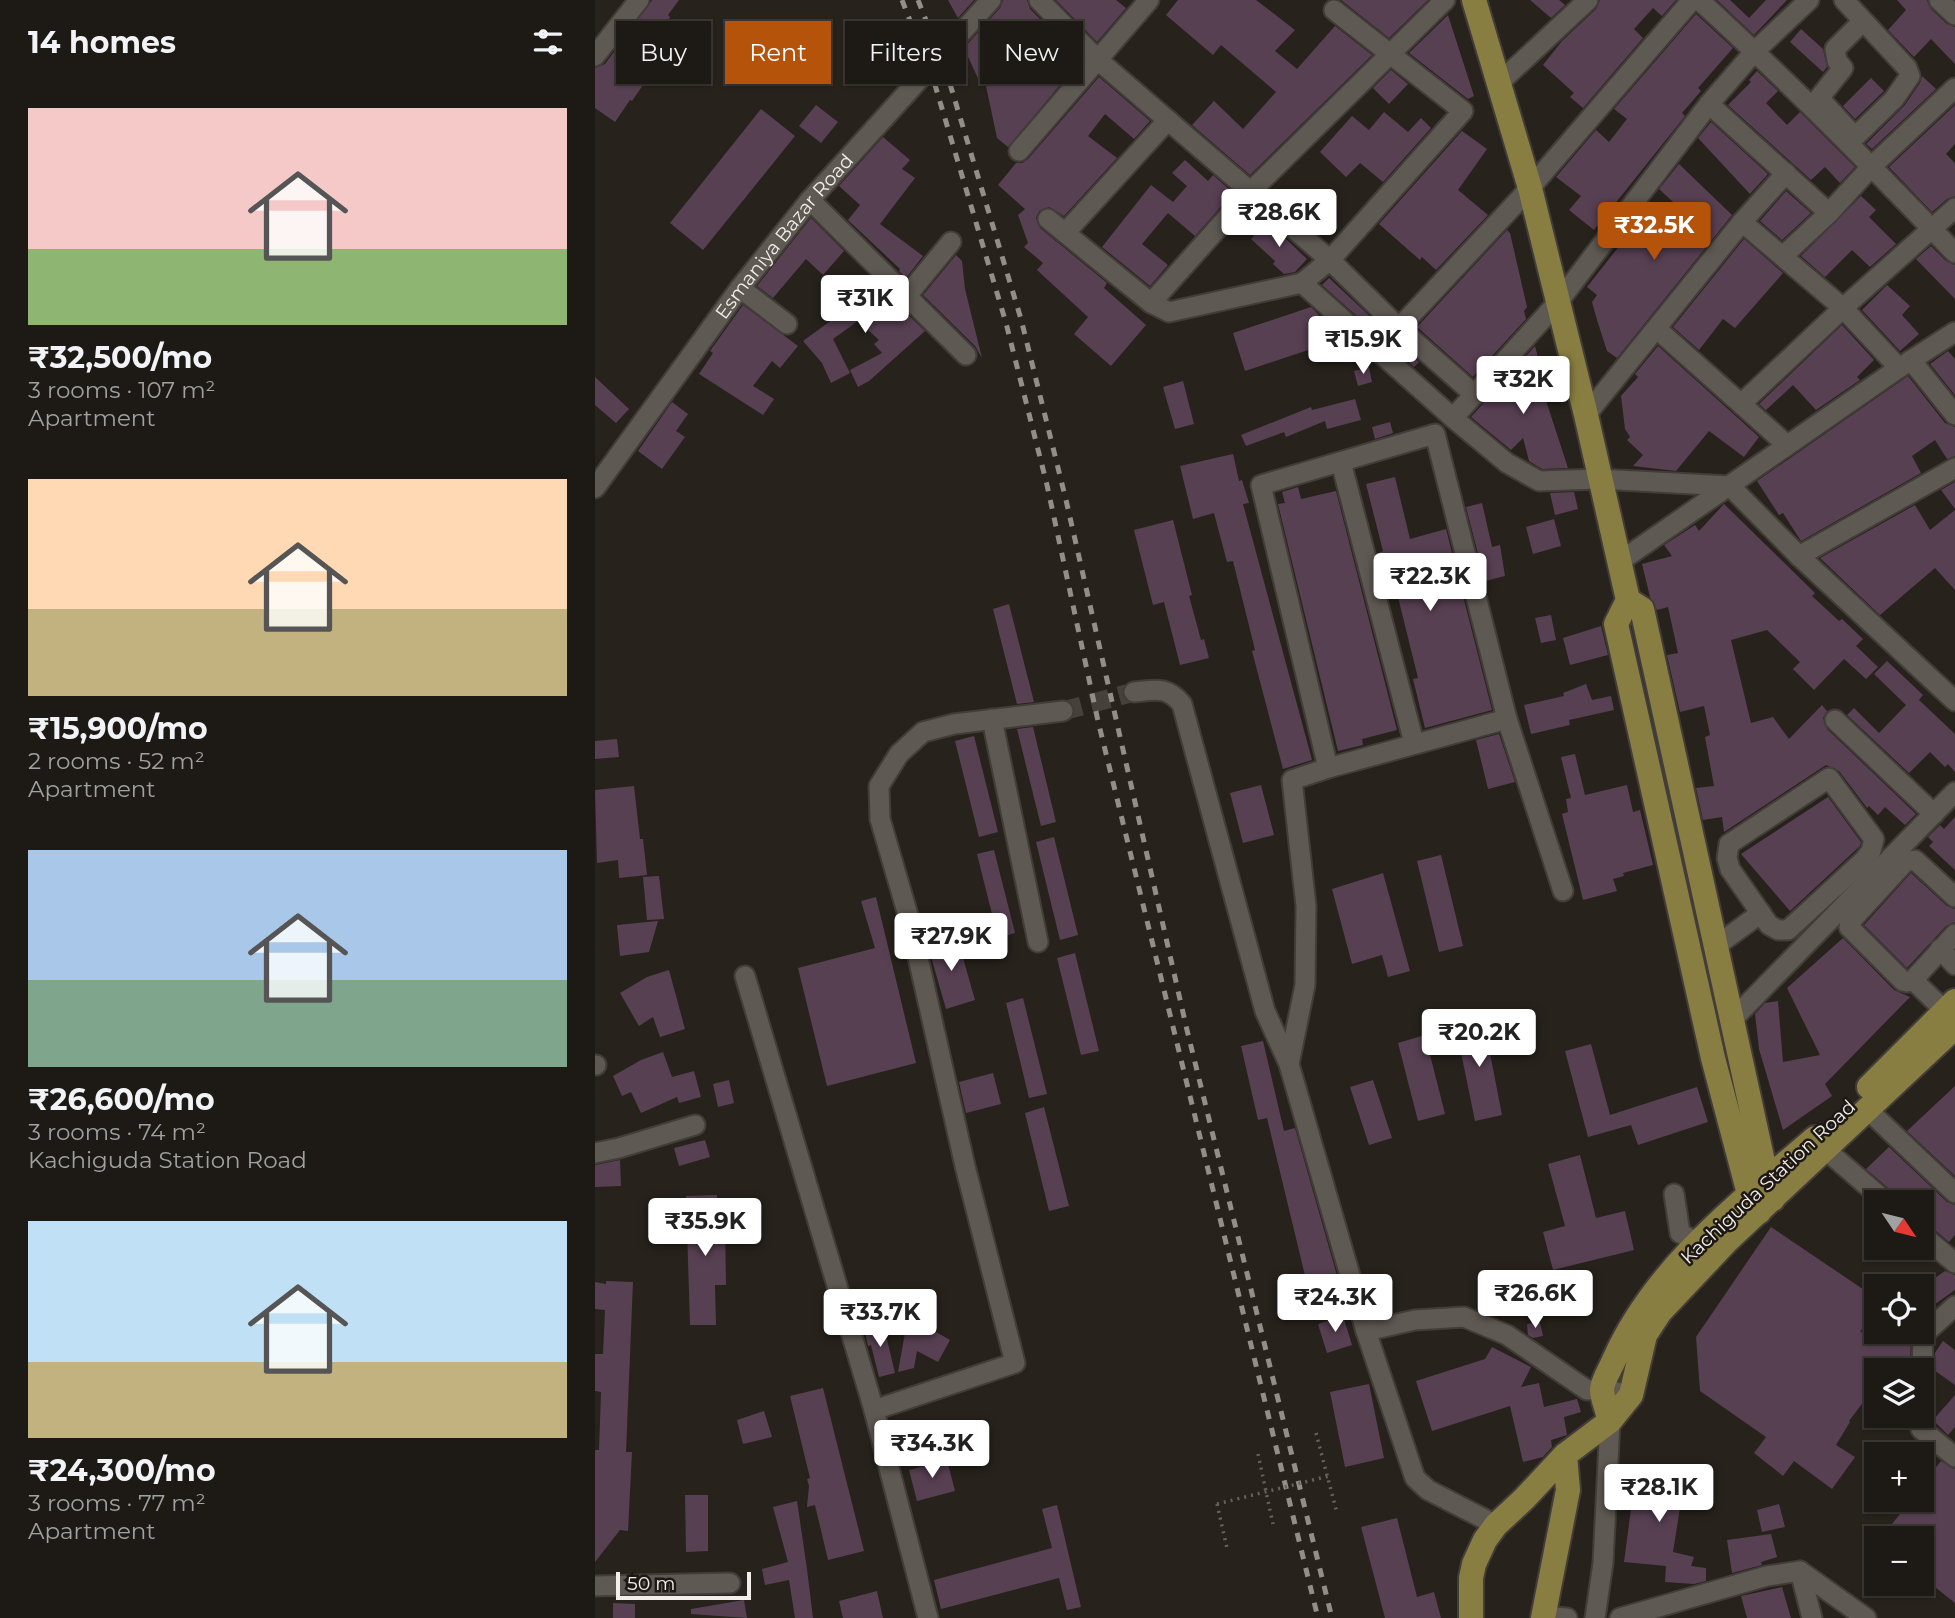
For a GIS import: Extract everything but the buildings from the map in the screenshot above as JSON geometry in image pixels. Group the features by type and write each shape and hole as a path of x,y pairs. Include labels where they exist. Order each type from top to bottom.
{"main road":[{"path":"1474,0 1530,188 1628,600 1616,624 1710,1045 1762,1196"},
{"path":"1628,600 1642,609 1757,1132 1762,1196"},
{"name":"Kachiguda Station Road","path":"1817,1146 1840,1116 1952,1013"},
{"name":"Kachiguda Station Road","path":"1602,1389 1630,1327 1663,1281 1698,1244 1762,1196 1817,1146 1868,1110 1952,1013"},
{"path":"1757,1132 1775,1142 1791,1146 1817,1146"},
{"name":"Kachiguda Station Road","path":"1472,1618 1471,1578 1474,1564 1485,1541 1496,1525 1565,1455 1610,1421 1631,1395 1645,1335 1660,1312 1762,1196"},
{"path":"1602,1389 1610,1421"},
{"path":"1551,1618 1568,1490 1565,1455"}],"street":[{"path":"595,56 639,0"},
{"name":"Esmaniya Bazar Road","path":"595,488 740,288 810,200 991,0"},
{"path":"1039,0 1098,60 1330,260 1399,328 1475,395"},
{"path":"1019,151 1149,0"},
{"path":"1151,303 1250,192 1445,0"},
{"path":"1498,85 1588,0"},
{"path":"1399,328 1530,188 1692,0"},
{"path":"1699,0 1855,136 1894,99 1910,76 1907,68 1844,0"},
{"path":"1453,418 1559,301 1709,104 1755,51 1809,0"},
{"path":"1939,0 1955,16"},
{"path":"1048,219 1151,303 1169,312 1302,283 1330,260 1463,111 1334,10"},
{"path":"1863,21 1835,48 1837,61 1843,68 1819,98 1872,166 1955,253"},
{"path":"1783,256 1829,213 1872,166 1955,88"},
{"path":"1709,104 1829,213"},
{"path":"1065,233 1168,120"},
{"path":"1586,415 1742,222 1786,173"},
{"path":"810,200 905,298 966,355"},
{"path":"1741,404 1955,208"},
{"path":"1742,222 1905,364 1955,415"},
{"path":"905,298 951,243"},
{"path":"1302,283 1453,418 1507,463 1539,481 1599,479 1730,486 1799,556 1955,701"},
{"path":"740,288 787,324"},
{"path":"1657,329 1787,445"},
{"path":"1619,562 1955,332"},
{"path":"1328,768 1261,485 1435,434 1507,719 1563,891"},
{"path":"1341,462 1413,743"},
{"path":"1799,556 1955,468"},
{"path":"1133,692 1161,689 1174,695 1182,704 1265,1011 1289,1064 1366,1331 1415,1478 1429,1490 1496,1525"},
{"path":"874,1409 1015,1363 965,1166 910,922 880,818 880,786 899,754 923,732 954,724 1062,711"},
{"path":"992,719 1038,942"},
{"path":"1289,1064 1305,985 1306,906 1291,780 1413,743 1507,719"},
{"path":"1835,720 1934,814"},
{"path":"1829,778 1874,839 1871,851 1788,930 1778,930 1769,925 1761,913 1730,869 1727,858 1729,844 1829,778"},
{"path":"1733,1019 1955,792"},
{"path":"1955,897 1915,860 1905,862 1850,922 1849,927 1903,981 1913,980 1955,934"},
{"path":"1703,885 1730,869"},
{"path":"1716,946 1761,913"},
{"path":"1940,949 1955,965"},
{"path":"745,976 874,1409 928,1618"},
{"path":"1913,980 1952,1013"},
{"path":"1868,1110 1955,1192"},
{"path":"595,1153 695,1125"},
{"path":"1817,1146 1871,1190"},
{"path":"1674,1194 1680,1233 1698,1244"},
{"path":"1934,1245 1955,1263"},
{"path":"1922,1358 1923,1335 1955,1306"},
{"path":"1366,1331 1415,1320 1464,1317 1507,1335 1587,1390 1602,1389 1631,1395"},
{"path":"1595,1618 1603,1563 1610,1421"},
{"path":"1921,1428 1954,1454"},
{"path":"1800,1571 1812,1618"},
{"path":"1621,1618 1767,1576 1800,1571 1866,1618"},
{"path":"595,1586 730,1583"}],"path":[{"path":"1316,1433 1337,1513"},
{"path":"1258,1454 1273,1524"},
{"path":"1227,1548 1217,1504 1329,1476"}],"tunnel":[{"path":"1063,711 1134,692"}],"railway":[{"path":"902,0 935,85 1006,323 1047,485 1098,721 1318,1618"},
{"path":"918,0 947,74 1021,319 1066,500 1187,1030 1332,1618"}]}
